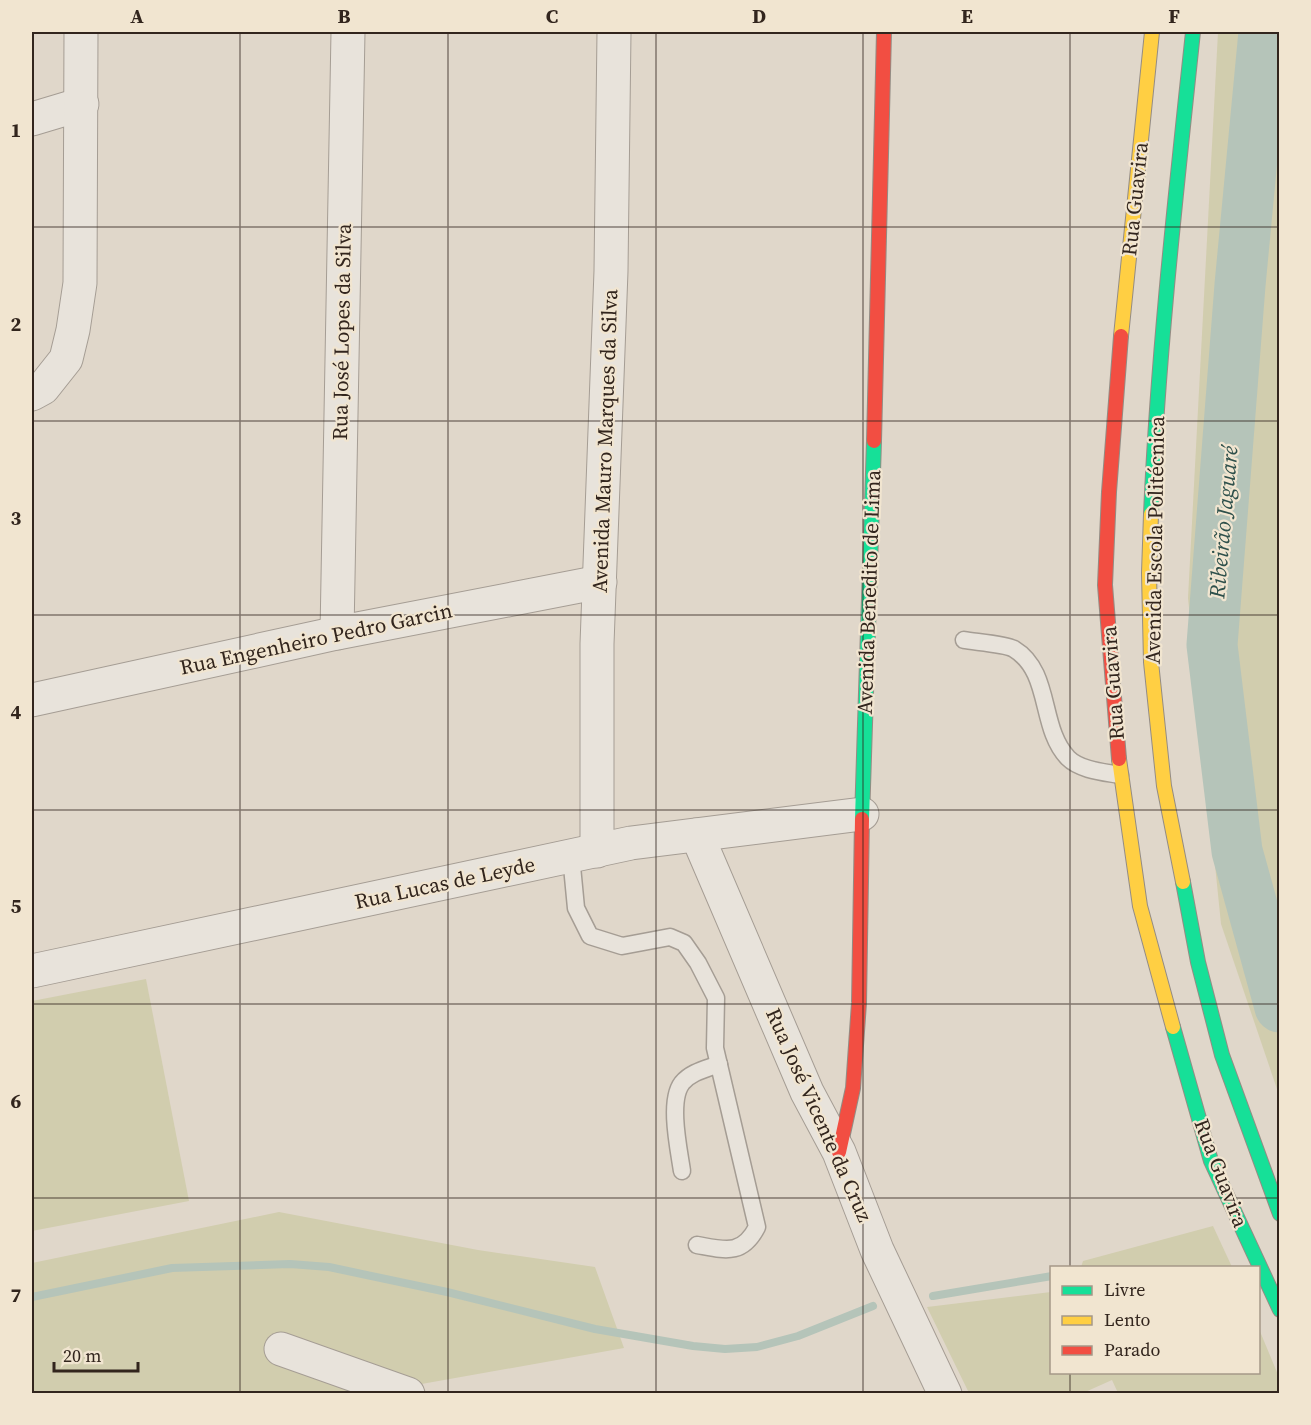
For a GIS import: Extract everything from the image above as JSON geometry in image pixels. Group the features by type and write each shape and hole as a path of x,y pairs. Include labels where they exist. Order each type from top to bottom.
{"main road":[{"name":"Avenida Benedito de Lima","path":"839,1152 853,1088 857,1024 877,357 884,32"},
{"name":"Rua Guavira","path":"1152,32 1118,365 1109,492 1105,585 1120,775 1140,906 1180,1053 1211,1161 1260,1266"},
{"name":"Avenida Escola Politécnica","path":"1193,32 1155,430 1149,573 1151,662 1164,786 1198,962 1222,1055 1280,1214"},
{"name":"Rua Guavira","path":"1260,1267 1280,1310"}],"street":[{"path":"32,394 43,388 66,359 80,283 81,32"},
{"name":"Rua José Lopes da Silva","path":"337,633 348,32"},
{"name":"Avenida Mauro Marques da Silva","path":"584,854 600,582 611,271 614,32"},
{"path":"32,119 82,104"},
{"name":"Rua Engenheiro Pedro Garcin","path":"32,700 337,633 600,582"},
{"name":"Rua Lucas de Leyde","path":"32,971 631,843 862,814"},
{"name":"Rua José Vicente da Cruz","path":"697,835 807,1092 839,1152 877,1250 945,1394"},
{"path":"281,1349 408,1394"}],"lane":[{"path":"964,640 1013,648 1034,668 1055,739 1068,758 1084,767 1120,775"},
{"path":"584,854 576,908 590,936 622,946 670,936 684,944 699,963 716,998 716,1048 757,1227 751,1239 738,1249 722,1250 698,1245"},
{"path":"681,1171 675,1119 676,1095 682,1083 696,1072 719,1064"}],"shaded area":[{"path":"1218,32 1279,32 1279,1095 1221,924 1188,598"},
{"path":"146,979 189,1201 32,1231 32,1001"},
{"path":"279,1212 478,1250 595,1267 624,1348 371,1393 32,1394 32,1263"},
{"path":"1213,1226 1232,1266 1081,1266 1083,1261"},
{"path":"1050,1292 1050,1374 1260,1374 1260,1331 1279,1377 1279,1393 1118,1393 1112,1380 1083,1393 969,1393 927,1307"}],"waterway":[{"name":"Ribeirão Jaguaré","path":"1264,32 1240,285 1212,645 1237,851 1280,1007"},
{"path":"32,1297 172,1268 290,1264 329,1267 447,1292 595,1329 693,1346 725,1349 757,1347 798,1336 873,1306"},
{"path":"933,1296 1050,1276"}],"traffic: fast":[{"path":"1151,514 1163,333 1193,32"},
{"path":"862,819 874,441"},
{"path":"1183,882 1198,962 1222,1055 1280,1214"},
{"path":"1173,1027 1211,1161 1260,1266"},
{"path":"1260,1267 1280,1310"}],"traffic: slow":[{"path":"1121,336 1152,32"},
{"path":"1151,514 1149,573 1151,662 1164,786 1183,882"},
{"path":"1119,759 1140,906 1173,1027"}],"traffic: jam":[{"path":"874,441 884,32"},
{"path":"1119,759 1105,585 1109,492 1121,336"},
{"path":"839,1152 853,1088 859,1003 862,819"}]}
